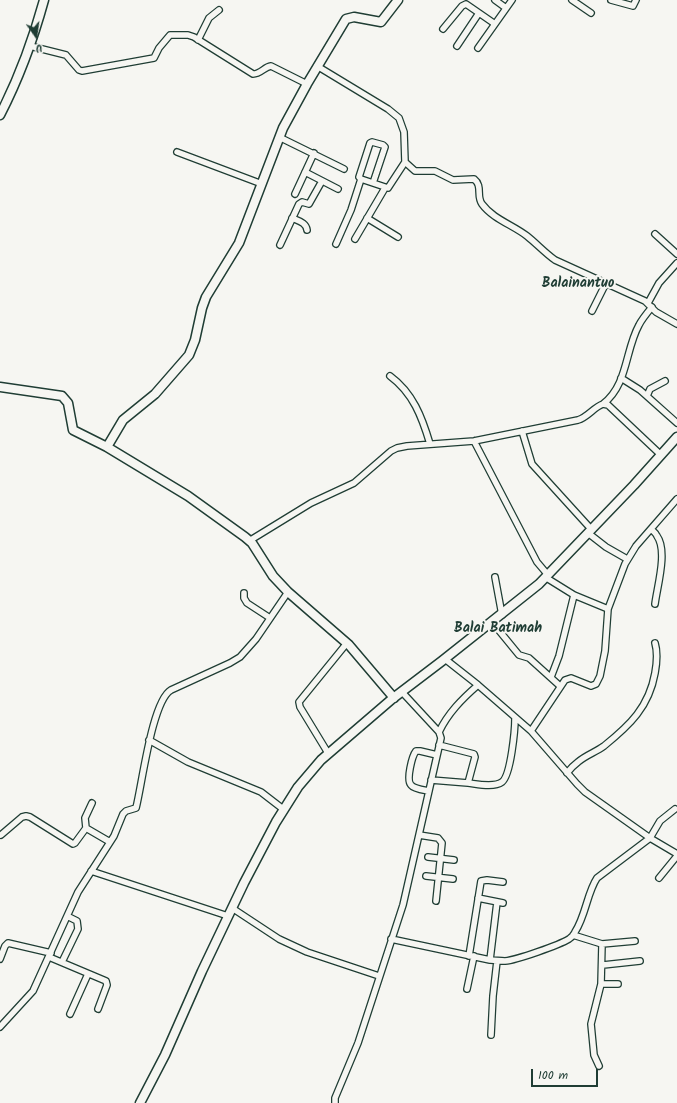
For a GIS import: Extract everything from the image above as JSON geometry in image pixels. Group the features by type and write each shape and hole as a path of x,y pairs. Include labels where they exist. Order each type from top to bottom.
{"street":[{"path":"0,115 30,46 44,0"},
{"path":"107,447 123,420 160,390 189,355 194,345 202,308 206,297 239,244 279,137 317,66 346,20 352,17 381,22 398,0"},
{"path":"495,0 506,8"},
{"path":"478,48 512,0"},
{"path":"572,0 591,13"},
{"path":"611,0 632,6 636,0"},
{"path":"443,29 465,4 495,24"},
{"path":"198,40 209,18 219,10"},
{"path":"457,46 479,13"},
{"path":"30,46 66,55 81,71 154,58 159,48 170,35 188,35 252,74 259,73 266,67 271,66 307,84"},
{"path":"317,66 388,109 399,118 404,132 405,162 390,187 385,188 361,179"},
{"path":"279,137 344,169"},
{"path":"336,244 351,210 361,179 359,177 370,143 372,142 383,145 385,148 373,183"},
{"path":"177,152 262,184"},
{"path":"295,194 314,154"},
{"path":"405,162 415,170 435,171 453,180 474,179 478,183 480,200 482,204 497,218 527,236 548,255 555,260 650,305 656,312 677,324"},
{"path":"305,172 338,189"},
{"path":"280,245 299,204 302,202 309,204 311,202 322,181"},
{"path":"355,239 385,188"},
{"path":"292,218 304,223 307,226 307,230"},
{"path":"367,218 398,237"},
{"path":"655,234 677,254"},
{"path":"250,541 310,503 354,483 391,451 397,448 474,441 582,419 603,404 618,388 631,343 639,325 650,305 659,283 677,263"},
{"path":"592,311 606,283"},
{"path":"390,376 406,390 416,405 423,419 430,444"},
{"path":"621,378 647,396 677,423"},
{"path":"647,396 650,389 665,381"},
{"path":"0,387 62,396 68,403 73,430 107,447 188,496 250,541 273,576 288,592 347,643 394,698"},
{"path":"603,404 608,405 661,455"},
{"path":"522,431 533,467 589,531 606,547 627,559"},
{"path":"140,1103 165,1054 228,916 262,848 283,809 298,787 328,753 394,698 527,594 589,531 677,437"},
{"path":"474,441 537,562 546,576 574,595 608,609"},
{"path":"531,731 565,680 574,678 589,686 594,685 599,680 605,651 608,609 627,559 677,499"},
{"path":"651,529 658,537 661,545 662,559 661,577 655,604"},
{"path":"495,578 502,614"},
{"path":"0,1027 33,991 78,892 110,842 124,813 136,808 149,740 163,699 167,694 240,656 251,645 288,592"},
{"path":"244,594 245,601 247,603 270,618"},
{"path":"550,677 559,656 574,595"},
{"path":"492,622 519,655 529,658 560,686"},
{"path":"328,753 300,707 299,702 347,643"},
{"path":"567,772 578,762 604,746 629,723 641,708 650,694 654,678 658,653 655,643"},
{"path":"445,659 478,685 531,731 585,792 650,838 677,855 659,878"},
{"path":"439,732 455,708 478,685"},
{"path":"335,1103 335,1098 358,1043 403,905 441,736 402,692"},
{"path":"431,780 491,785 504,780 514,741 515,718"},
{"path":"149,740 188,762 261,792 283,809"},
{"path":"439,745 475,756 468,783"},
{"path":"429,791 409,784 408,780 413,756 416,751 437,755"},
{"path":"1,835 26,816 73,844 86,828 85,818 92,803"},
{"path":"391,940 490,960 505,961 520,958 566,940 573,935 584,915 596,878 650,838 660,821 675,810"},
{"path":"86,828 110,842"},
{"path":"419,835 440,839 442,843 436,901"},
{"path":"428,857 454,860"},
{"path":"91,871 228,916"},
{"path":"426,876 453,879"},
{"path":"467,989 480,884 483,880 503,882"},
{"path":"478,898 500,902 490,960"},
{"path":"232,908 279,938 306,952 379,976"},
{"path":"62,962 78,929 76,921 66,916"},
{"path":"573,935 602,944 635,941"},
{"path":"0,959 5,946 8,943 50,955 107,983 98,1009"},
{"path":"599,1066 594,1056 591,1024 601,984 602,944"},
{"path":"491,1036 497,961"},
{"path":"602,965 640,961"},
{"path":"70,1014 88,974"},
{"path":"601,984 618,984"}],"district":[{"name":"Balainantuo","path":"578,285"},
{"name":"Balai Batimah","path":"498,630"}]}
